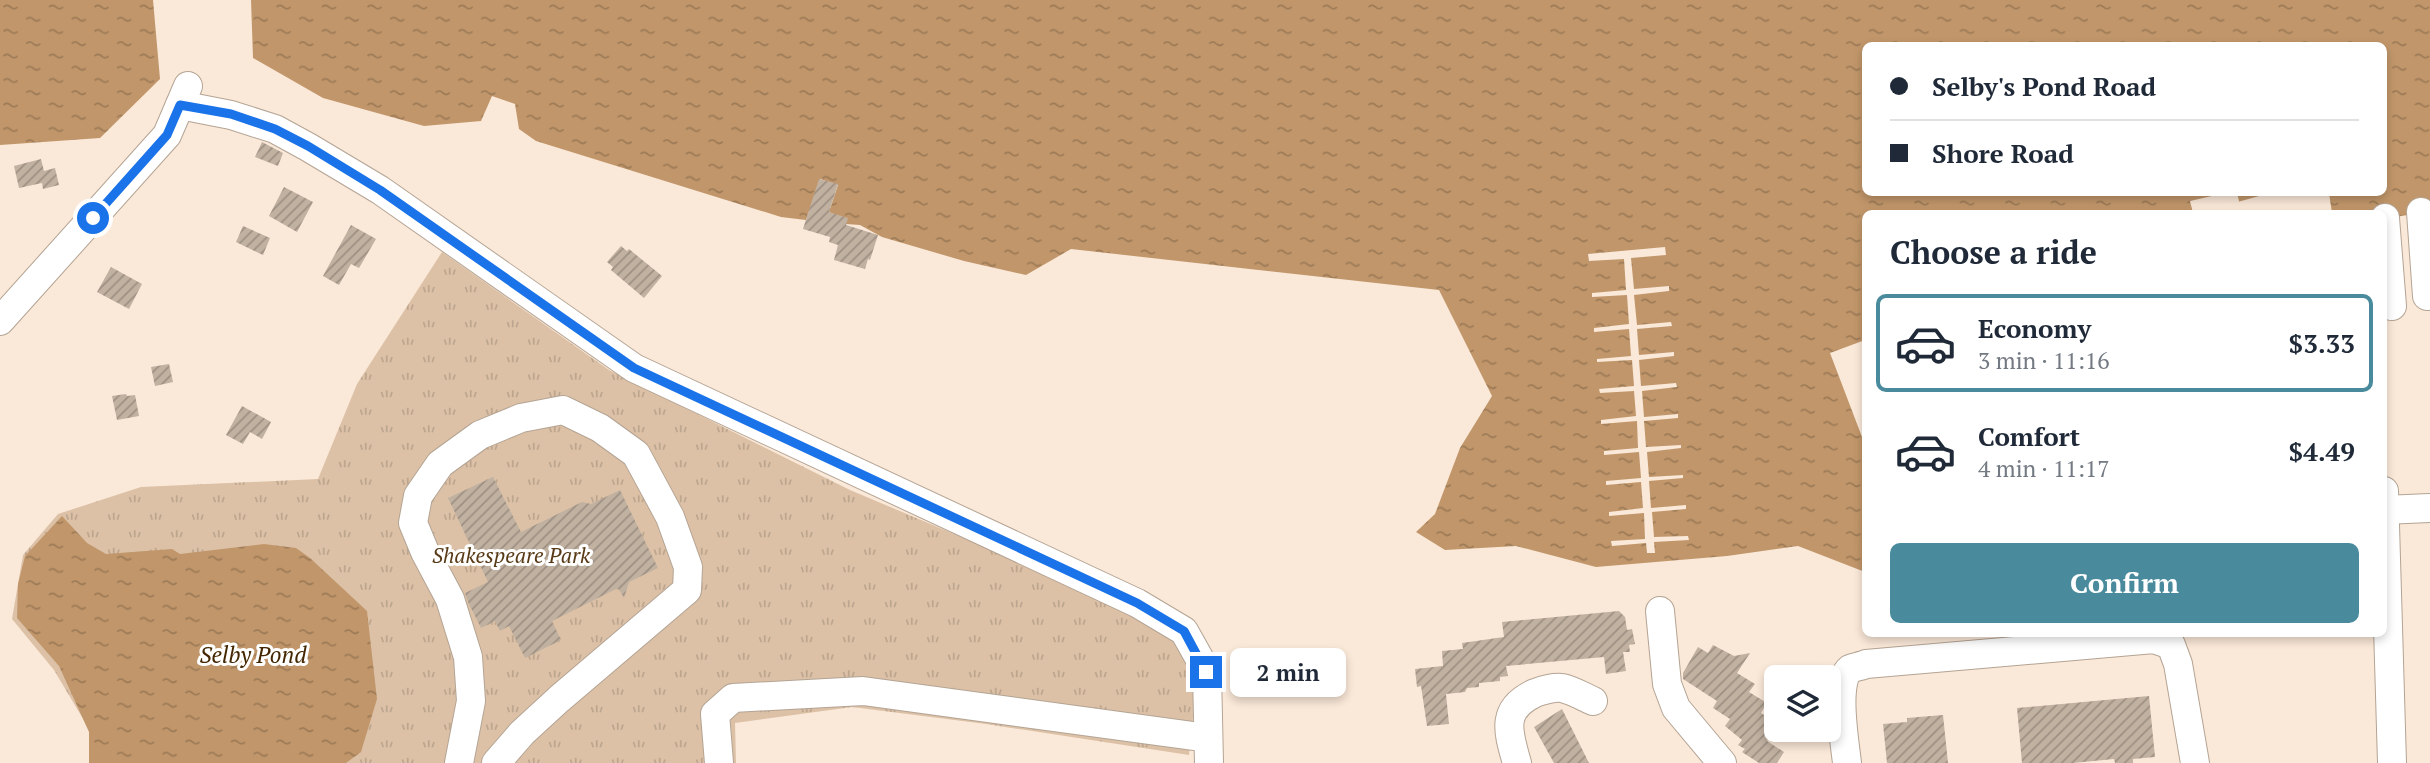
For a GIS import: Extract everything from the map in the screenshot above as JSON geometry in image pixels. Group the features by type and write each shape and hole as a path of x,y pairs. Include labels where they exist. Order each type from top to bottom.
{"street":[{"path":"0,321 167,135 184,96 275,129 380,190 634,368 1137,603 1184,631 1206,672 1209,750 863,691 733,698 715,714 719,763"},
{"path":"2387,277 2388,307 2429,296 2421,212"},
{"path":"459,763 471,701 468,657 450,599 425,552 414,523 418,496 440,464 480,435 521,418 563,410 600,428 636,454 670,517 688,566 687,590 559,699 522,733 496,763"},
{"path":"2387,510 2430,508"},
{"path":"2387,605 2392,763"},
{"path":"1660,611 1667,684 1676,708 1722,763"},
{"path":"1847,763 1842,706 1843,680 1850,669 1866,664 2154,639 2171,645 2178,664 2195,763"},
{"path":"1517,763 1508,732 1512,711 1521,699 1541,691 1562,688 1593,701"}],"green space":[{"name":"Shakespeare Park","path":"442,252 609,370 850,490 1139,612 1165,629 1184,651 1197,680 1189,755 852,707 735,723 736,763 92,763 92,734 54,670 12,619 23,555 58,514 141,487 318,479 357,384"}],"water":[{"path":"0,0 153,0 160,79 100,138 0,145"},
{"path":"251,0 2430,0 2430,211 2387,218 2387,210 2332,210 2329,196 2387,196 2387,42 1862,42 1862,196 2259,196 2209,210 1862,210 1862,341 1830,353 1862,437 1862,571 1798,546 1727,556 1596,567 1516,546 1445,550 1416,532 1435,514 1460,448 1492,396 1439,290 1071,249 1026,275 964,261 882,237 860,225 846,224 829,212 838,185 820,179 806,220 781,217 536,141 519,129 515,104 492,96 481,121 424,126 323,98 253,58"},
{"name":"Selby Pond","path":"62,516 87,543 106,554 172,549 180,554 264,544 296,548 310,558 367,611 377,699 361,752 346,763 89,763 89,732 59,666 17,618 18,584 25,556"}],"pier":[{"path":"2212,196 2238,196 2240,205 2221,210 2192,210 2190,201"},
{"path":"1665,247 1666,255 1631,258 1634,289 1669,286 1669,291 1634,295 1637,325 1671,322 1672,326 1637,329 1639,355 1674,352 1674,356 1639,360 1641,386 1676,383 1677,387 1642,391 1644,417 1678,414 1678,418 1644,421 1646,447 1681,445 1681,448 1647,452 1649,477 1683,475 1683,478 1649,481 1651,508 1686,505 1686,509 1652,512 1654,537 1688,536 1689,540 1654,542 1655,553 1647,553 1646,543 1612,546 1611,541 1645,539 1644,513 1609,516 1609,512 1643,508 1641,482 1606,485 1606,481 1641,478 1639,452 1604,455 1604,451 1638,448 1637,421 1601,424 1601,420 1636,416 1634,391 1600,393 1599,389 1634,386 1632,360 1597,362 1597,359 1631,356 1629,329 1594,332 1594,328 1629,324 1627,295 1592,297 1592,293 1626,290 1624,259 1589,261 1588,254"}],"building":[{"path":"262,142 283,153 278,166 255,157"},
{"path":"41,159 44,171 55,168 59,185 43,189 42,183 19,188 14,166"},
{"path":"819,179 838,184 829,212 848,218 846,225 878,235 865,269 834,260 838,245 829,242 830,237 803,229"},
{"path":"284,187 313,202 297,232 269,216"},
{"path":"351,225 376,239 359,268 351,264 339,285 323,276"},
{"path":"243,226 270,238 263,255 236,242"},
{"path":"621,246 627,251 629,249 662,276 644,298 611,270 613,267 607,262"},
{"path":"111,267 142,284 129,309 97,292"},
{"path":"169,364 173,382 155,386 151,367"},
{"path":"135,395 139,416 117,420 112,396"},
{"path":"242,406 271,422 262,439 250,432 243,444 226,435"},
{"path":"493,477 521,532 582,502 591,504 620,490 658,568 629,582 624,598 618,588 552,621 561,640 525,658 509,626 500,631 495,621 481,628 468,602 465,593 488,582 448,498"},
{"path":"1619,611 1625,617 1627,630 1632,629 1635,644 1629,645 1630,652 1623,652 1626,671 1606,674 1604,657 1506,666 1508,676 1500,677 1500,681 1479,683 1479,687 1467,688 1465,692 1446,694 1449,724 1427,726 1421,686 1417,687 1415,669 1443,666 1442,651 1463,649 1462,643 1504,637 1502,622"},
{"path":"1713,645 1734,656 1750,653 1737,673 1755,684 1749,692 1764,701 1761,713 1764,715 1764,742 1784,752 1777,763 1759,763 1742,752 1745,749 1738,745 1742,740 1725,726 1730,719 1713,708 1717,701 1683,679 1683,673 1698,647 1708,653"},
{"path":"2149,696 2155,757 2133,759 2133,763 2115,763 2114,759 2073,763 2022,763 2017,708"},
{"path":"1562,709 1589,763 1554,763 1534,727"},
{"path":"1943,715 1948,763 1887,763 1883,724 1907,722 1907,718"}],"route":[{"path":"93,218 167,135 180,105 231,114 275,129 380,190 634,368 1137,603 1184,631 1206,672"}]}
